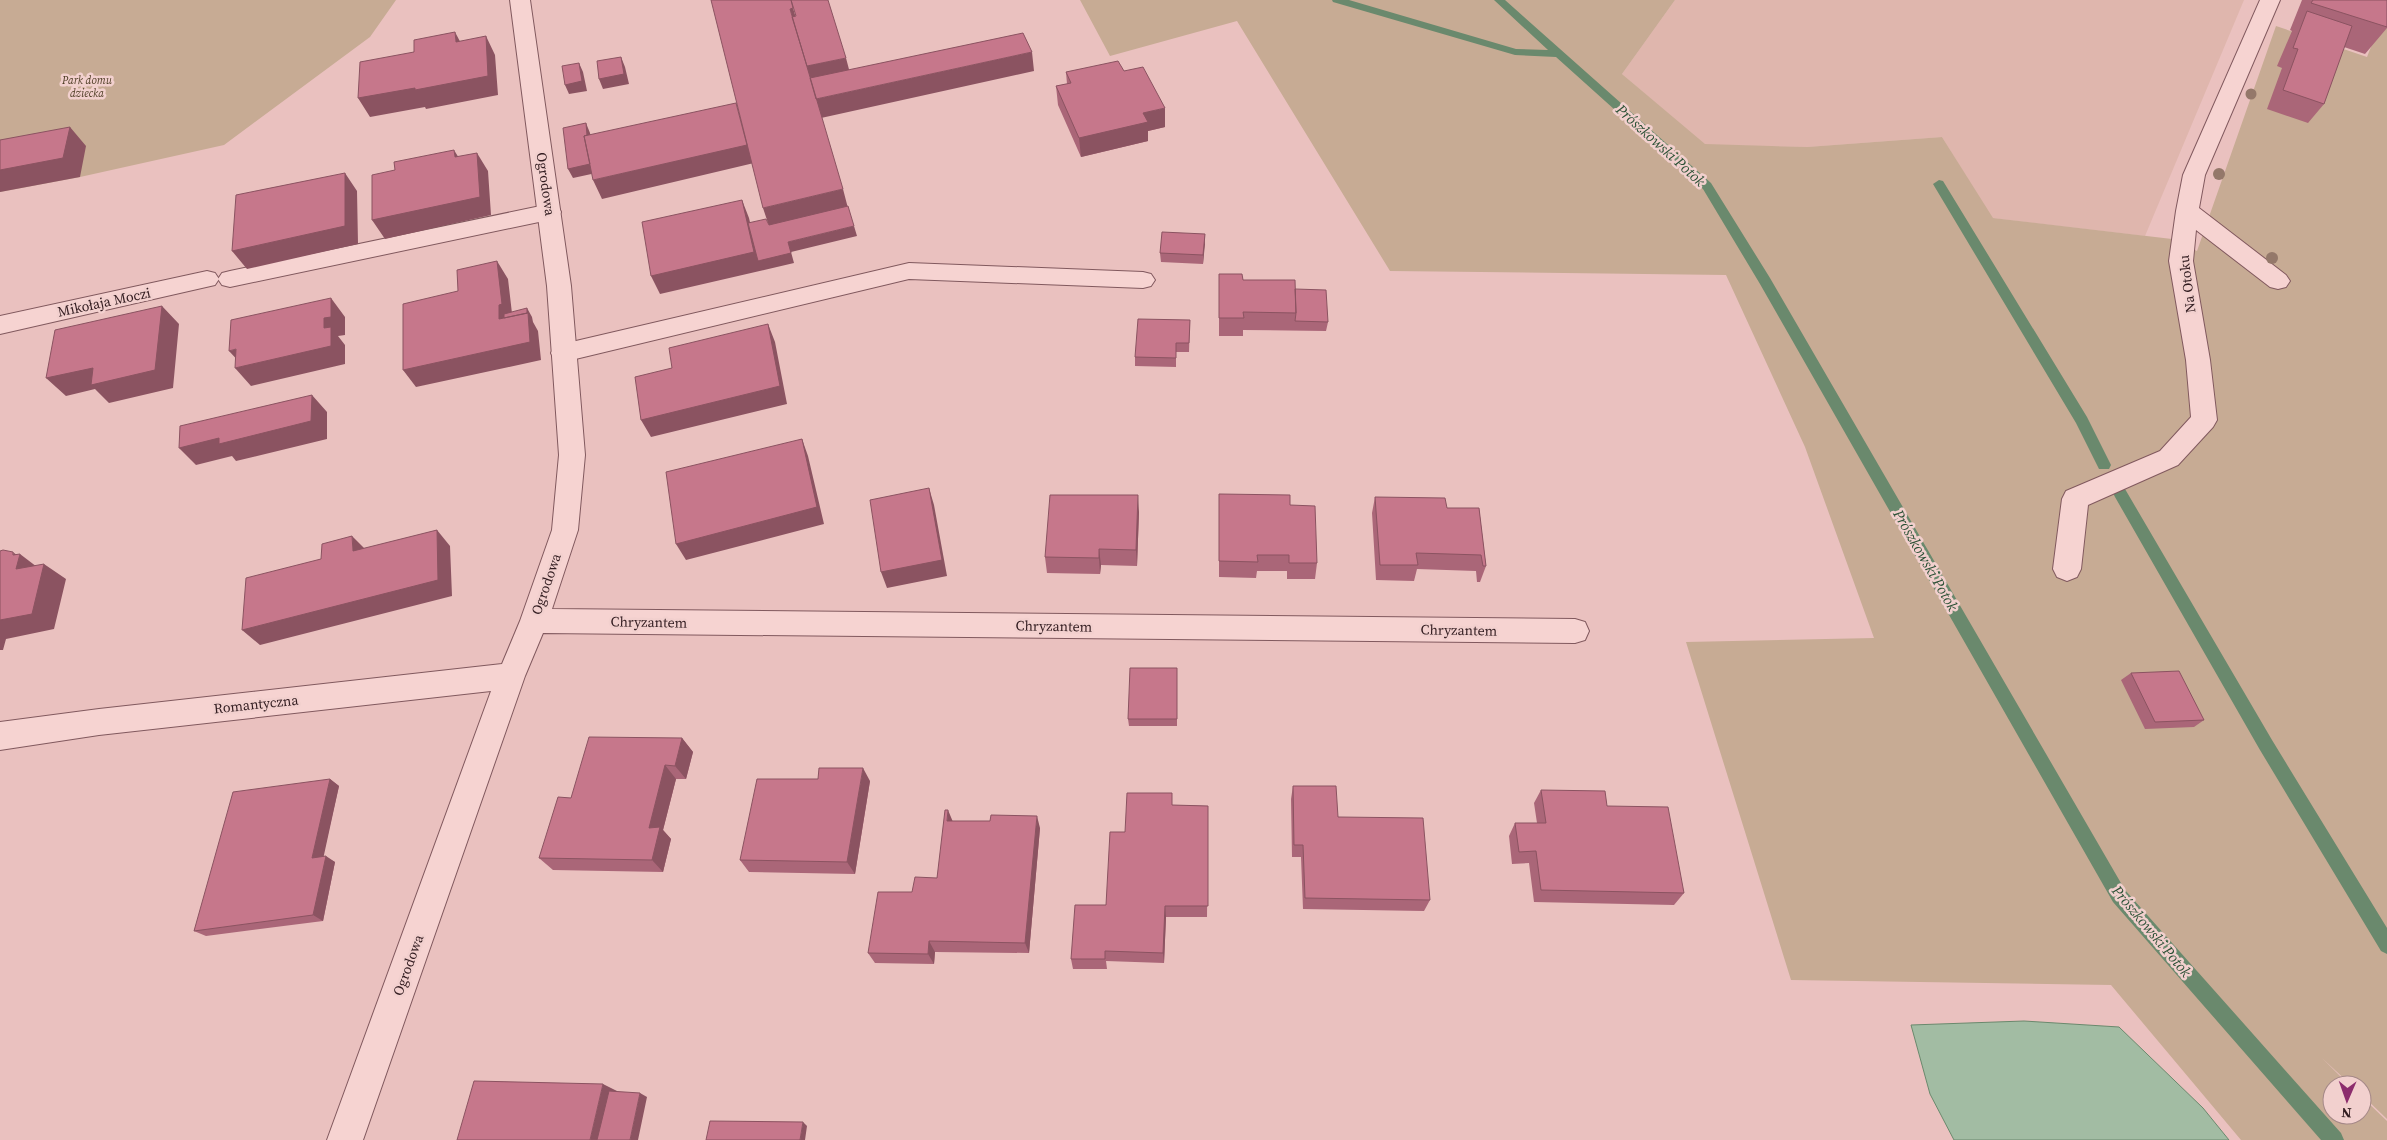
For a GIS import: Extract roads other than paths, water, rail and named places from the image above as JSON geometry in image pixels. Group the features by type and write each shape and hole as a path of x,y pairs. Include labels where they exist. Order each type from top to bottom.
{"street":[{"name":"Ogrodowa","path":"345,1140 512,676 534,621 564,530 572,455 563,353 560,286 520,0"},
{"name":"Na Otoku","path":"2067,569 2075,498 2169,458 2204,420 2198,360 2182,261 2186,211 2194,175 2270,0"},
{"path":"2186,211 2278,281"},
{"name":"Mikołaja Moczi","path":"0,325 550,212"},
{"path":"563,353 909,271 1143,280"},
{"name":"Chryzantem","path":"534,621 1575,631"},
{"name":"Romantyczna","path":"0,736 99,722 512,676"}],"waterway":[{"path":"1337,0 1515,52 1558,54"},
{"name":"Prószkowski Potok","path":"1499,0 1707,186 1765,281 2119,896 2334,1140"},
{"path":"1939,184 2082,421 2104,465"},
{"path":"2120,493 2266,745 2387,945"}],"park label":[{"name":"Park domu dziecka","path":"87,86"}]}
